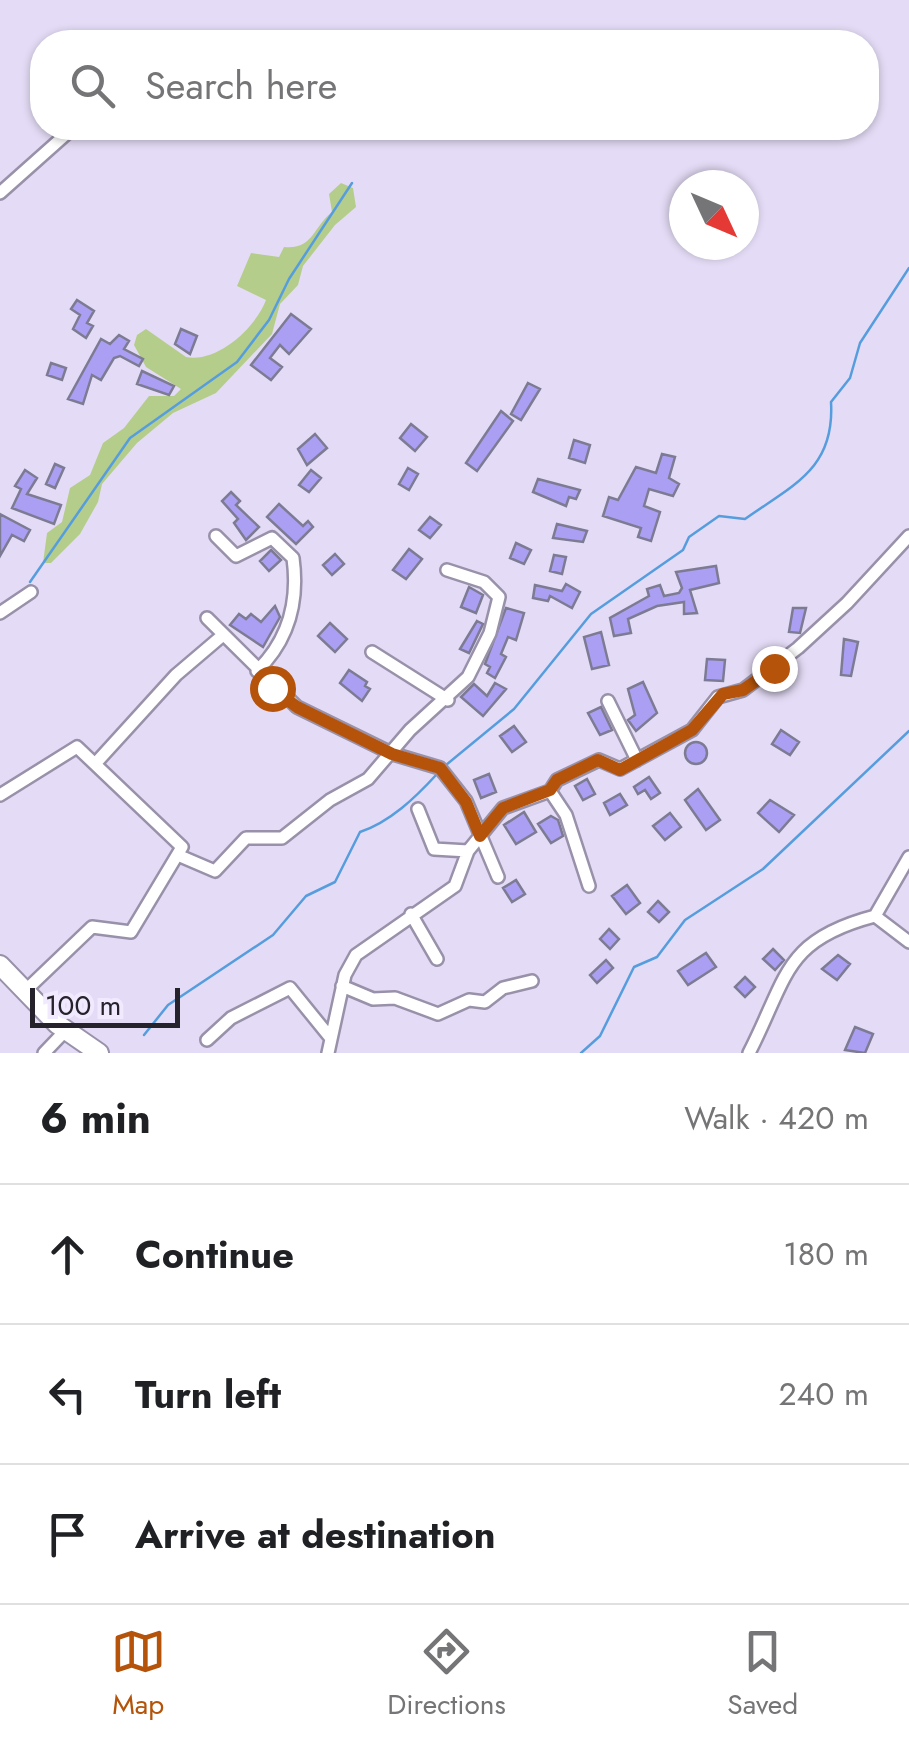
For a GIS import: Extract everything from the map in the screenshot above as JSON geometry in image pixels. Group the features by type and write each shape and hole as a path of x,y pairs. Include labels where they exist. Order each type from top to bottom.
{"highway":[{"path":"0,964 66,1030 100,1053"}],"street":[{"path":"0,193 60,140"},
{"path":"216,536 236,556 272,538 293,558 290,621 272,657 257,672"},
{"path":"328,1053 342,986 356,955 455,886 468,852 503,808 550,790 557,780 598,760 620,770 692,730 718,697 743,690 798,648 848,603 909,536"},
{"path":"180,856 215,871 246,838 282,838 330,800 368,779 410,730 448,700 468,677 484,646 500,597 484,582 448,570"},
{"path":"0,613 32,592"},
{"path":"207,618 257,672 297,707 392,754 440,768 466,802 498,877"},
{"path":"95,764 176,675 223,634"},
{"path":"372,652 448,700"},
{"path":"608,701 617,728 636,760"},
{"path":"0,796 78,746 177,842 180,856 132,932 92,927 24,992"},
{"path":"550,790 566,815 589,886"},
{"path":"418,809 434,849 468,852"},
{"path":"749,1053 788,969 806,945 830,930 876,916 909,858"},
{"path":"411,914 437,960"},
{"path":"876,916 909,942"},
{"path":"342,986 373,1000 396,998 438,1014 468,1000 485,1002 503,988 532,982"},
{"path":"206,1040 230,1018 290,988 329,1036"},
{"path":"44,1053 66,1030"}],"green space":[{"path":"341,183 353,188 356,207 335,225 303,266 298,285 280,304 272,334 216,393 173,413 137,443 102,484 98,502 80,534 51,563 43,563 47,533 62,522 70,488 90,475 103,443 124,428 149,396 174,396 181,389 146,367 134,345 137,335 146,329 186,357 211,354 234,341 254,321 266,300 237,286 251,253 279,257 284,247 307,241 332,212 329,194"}],"building":[{"path":"77,300 94,311 87,323 93,326 86,338 73,329 80,315 71,309"},
{"path":"291,314 311,329 289,354 280,345 270,358 282,367 271,380 251,365"},
{"path":"181,329 197,336 190,354 175,344"},
{"path":"119,335 129,341 124,349 143,359 139,366 120,356 114,358 101,380 92,375 83,404 68,399 101,339 110,344"},
{"path":"51,363 66,368 62,380 47,375"},
{"path":"142,371 174,386 169,395 137,384"},
{"path":"528,383 540,389 521,420 511,414"},
{"path":"501,411 513,421 477,471 466,463"},
{"path":"411,424 427,437 415,451 400,438"},
{"path":"315,434 327,448 307,465 298,449"},
{"path":"574,440 590,445 585,463 569,458"},
{"path":"662,454 675,457 669,478 679,484 673,496 649,489 644,506 660,512 651,541 638,537 641,528 603,516 609,497 618,500 636,467 656,473"},
{"path":"55,464 64,468 55,488 46,484"},
{"path":"408,468 418,474 409,490 399,484"},
{"path":"25,470 37,478 27,494 61,505 54,524 12,508 21,489 15,486"},
{"path":"311,470 321,478 309,492 299,485"},
{"path":"538,479 580,490 576,499 569,497 566,506 533,492"},
{"path":"231,492 240,501 236,505 259,527 246,540 234,523 238,519 222,501"},
{"path":"279,504 303,526 308,521 313,527 296,544 267,517"},
{"path":"0,514 30,530 24,541 12,535 0,556"},
{"path":"430,517 441,525 430,538 419,530"},
{"path":"557,524 587,531 583,542 553,538"},
{"path":"516,543 531,550 524,564 510,558"},
{"path":"409,549 422,559 406,579 393,570"},
{"path":"271,550 281,560 269,571 260,561"},
{"path":"335,554 344,564 332,575 323,565"},
{"path":"554,555 566,557 562,574 550,571"},
{"path":"716,566 719,583 690,590 697,613 684,614 684,602 657,606 628,619 631,633 614,636 610,618 649,596 647,589 660,585 664,596 679,593 682,588 676,572"},
{"path":"566,584 580,592 572,608 550,596 548,601 533,598 535,585 562,591"},
{"path":"469,587 483,595 476,613 461,607"},
{"path":"275,606 280,617 263,647 230,625 239,614 246,619 251,614 261,622"},
{"path":"506,608 524,613 516,640 508,637 501,654 506,657 495,678 487,673 490,667 485,664"},
{"path":"793,608 806,608 800,633 789,632"},
{"path":"477,621 483,624 469,653 460,649"},
{"path":"330,623 347,639 335,652 318,636"},
{"path":"601,632 609,665 592,669 584,637"},
{"path":"844,639 858,642 851,676 841,675"},
{"path":"707,659 725,660 723,681 705,680"},
{"path":"349,670 367,682 365,686 370,689 362,701 340,683"},
{"path":"643,682 657,713 636,731 628,720 635,715 628,689"},
{"path":"495,683 506,689 483,716 461,697 474,684 487,696"},
{"path":"601,707 612,730 600,735 588,713"},
{"path":"514,726 526,742 512,752 500,736"},
{"path":"781,730 799,742 790,755 772,744"},
{"path":"696,742 704,745 704,761 696,764 688,761 685,753 688,745"},
{"path":"489,774 496,792 481,798 474,780"},
{"path":"649,777 660,793 651,799 645,790 638,794 634,787"},
{"path":"587,779 595,794 583,800 575,786"},
{"path":"698,789 720,820 706,830 685,800"},
{"path":"620,794 627,805 610,815 604,803"},
{"path":"770,800 794,815 779,832 758,813"},
{"path":"524,812 536,832 516,844 504,825"},
{"path":"670,813 681,827 665,840 653,826"},
{"path":"551,816 558,820 563,836 551,843 538,824"},
{"path":"516,880 525,894 512,902 503,888"},
{"path":"627,885 640,903 626,914 612,896"},
{"path":"658,901 669,912 659,922 648,912"},
{"path":"609,929 619,939 610,949 600,939"},
{"path":"773,949 784,960 775,970 763,959"},
{"path":"706,953 716,967 688,985 678,971"},
{"path":"838,955 850,964 837,980 822,969"},
{"path":"606,960 613,968 597,983 590,975"},
{"path":"745,977 755,987 745,997 735,987"},
{"path":"855,1027 873,1034 865,1053 845,1050"}],"waterway":[{"path":"30,582 130,438 237,362 269,320 289,279 352,183"},
{"path":"446,765 514,709 591,614 683,550 689,537 719,516 745,519 808,473 826,444 831,402 850,378 860,343 909,268"},
{"path":"581,1053 600,1036 634,967 657,957 685,920 763,869 909,731"},
{"path":"144,1035 168,1005 273,935 306,896 335,882 360,832 402,808 437,774"}],"route":[{"path":"272,688 297,707 392,754 440,768 466,802 480,836 503,808 518,799 550,790 557,780 598,760 620,770 652,754 692,730 723,694 743,690 774,668"}]}
